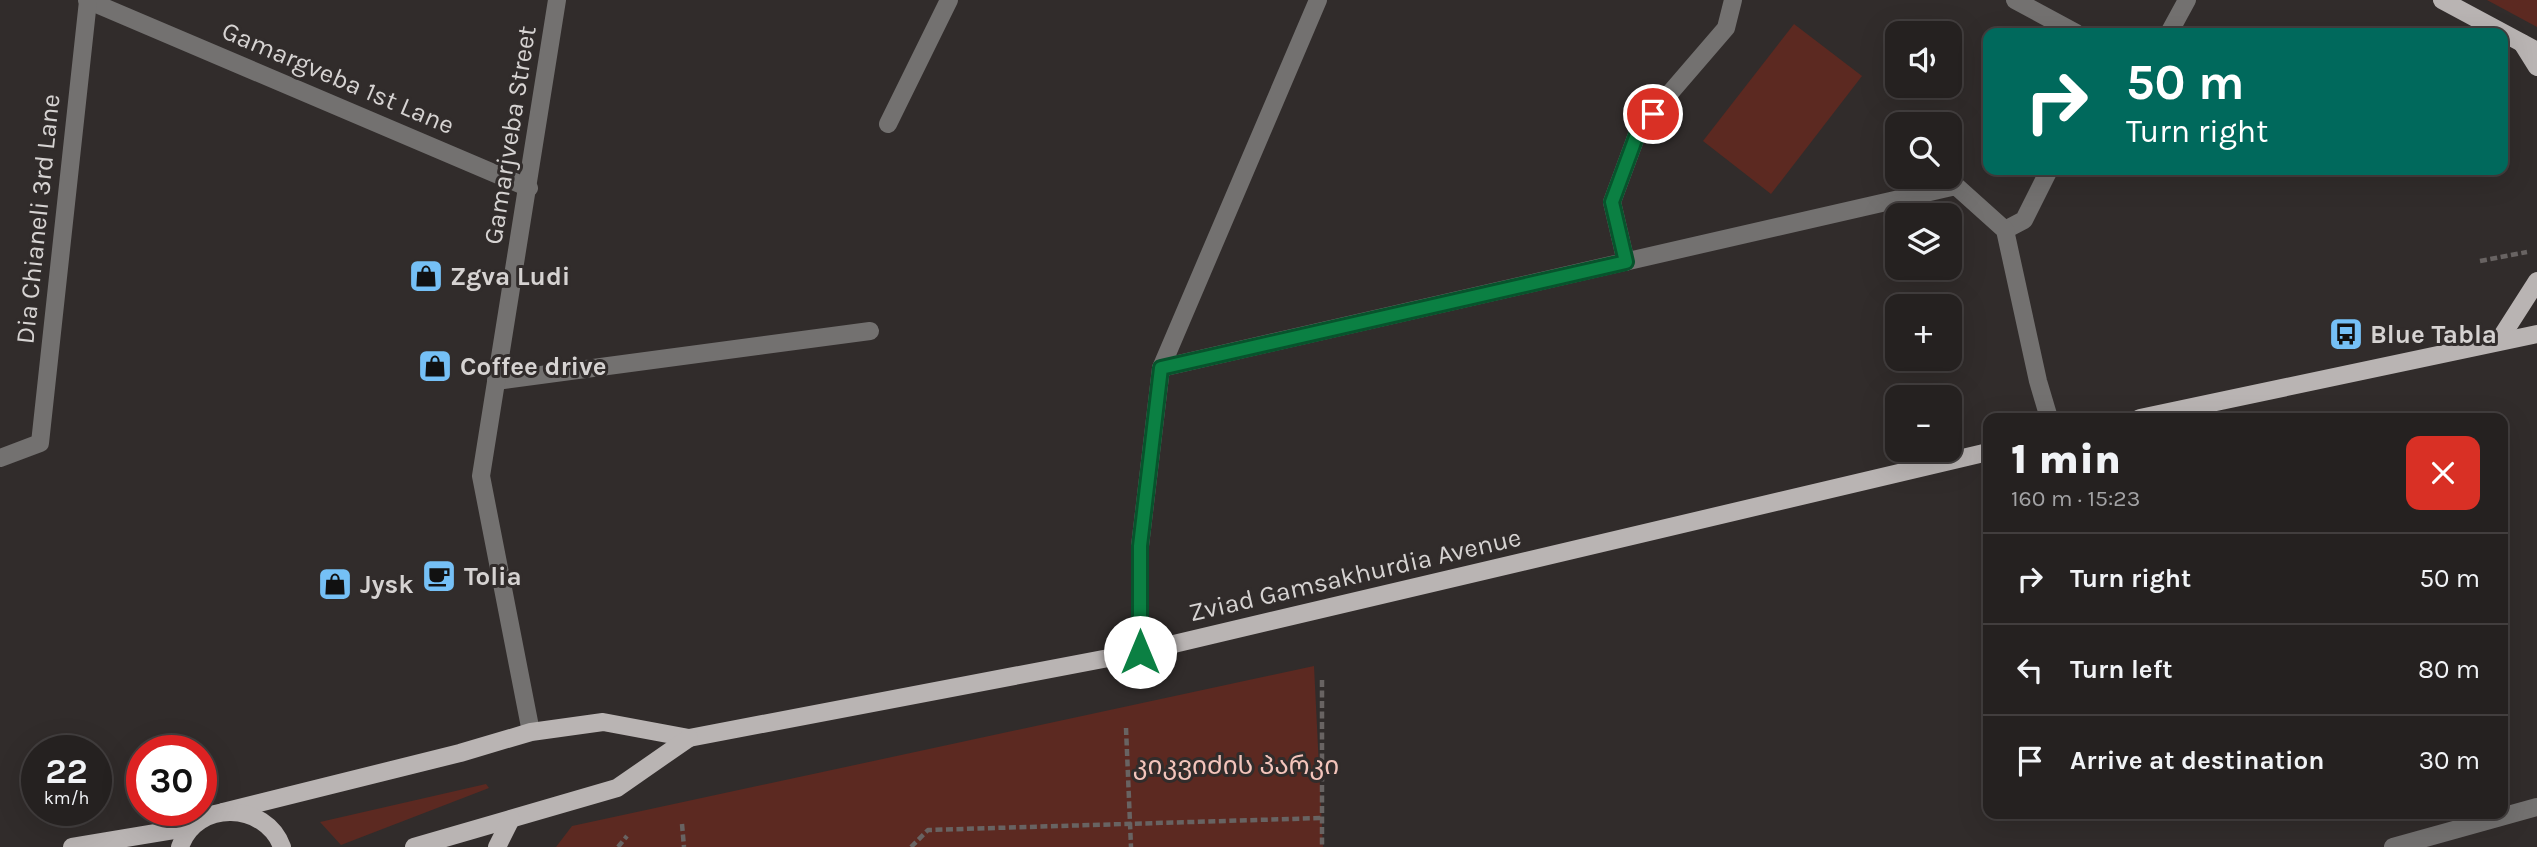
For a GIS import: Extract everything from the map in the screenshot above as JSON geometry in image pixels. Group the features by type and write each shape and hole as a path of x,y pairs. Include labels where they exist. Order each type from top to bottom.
{"main road":[{"path":"2442,0 2494,28"},
{"path":"2508,35 2530,47 2537,67"},
{"path":"2498,342 2537,281"},
{"path":"2164,413 2537,334"},
{"name":"Zviad Gamsakhurdia Avenue","path":"72,847 192,827 206,817 223,812 460,753 531,732 603,722 689,737 1140,652 1983,453"},
{"name":"Zviad Gamsakhurdia Avenue","path":"414,847 617,788 689,737"},
{"path":"223,812 251,814 279,838 282,847"},
{"path":"497,847 511,819"},
{"path":"180,847 192,827"}],"street":[{"name":"Gamargveba 1st Lane","path":"88,0 529,188"},
{"name":"Dia Chianeli 3rd Lane","path":"0,458 40,443 88,0"},
{"name":"Gamarjveba Street","path":"531,732 481,476 557,0"},
{"path":"888,124 949,0"},
{"path":"1140,652 1140,546 1161,368 1318,0"},
{"path":"1626,262 1612,202 1639,129 1726,28 1733,0"},
{"path":"2015,0 2067,28"},
{"path":"2172,28 2187,0"},
{"path":"2005,230 2024,220 2046,175"},
{"path":"1161,368 1955,186 2005,230 2048,413"},
{"path":"496,381 870,331"},
{"path":"2508,815 2537,807"},
{"path":"2393,847 2494,819"}],"path":[{"path":"2480,261 2537,251"},
{"path":"1322,680 1322,847"},
{"path":"1126,728 1131,847"},
{"path":"911,847 928,830 1322,818"},
{"path":"681,824 684,847"},
{"path":"618,847 627,836"}],"green space":[{"path":"2487,0 2537,0 2537,27"},
{"path":"1794,24 1862,76 1771,194 1703,141"},
{"name":"კიკვიძის პარკი","path":"1314,666 1323,847 556,847 572,826"},
{"path":"486,784 489,788 341,845 320,822"}],"place":[{"name":"Zgva Ludi","path":"426,276"},
{"name":"Blue Tabla","path":"2346,334"},
{"name":"Coffee drive","path":"435,366"},
{"name":"Tolia","path":"439,576"},
{"name":"Jysk","path":"335,584"}],"route":[{"path":"1140,652 1140,546 1161,368 1626,262 1612,202 1639,129 1653,114"}]}
